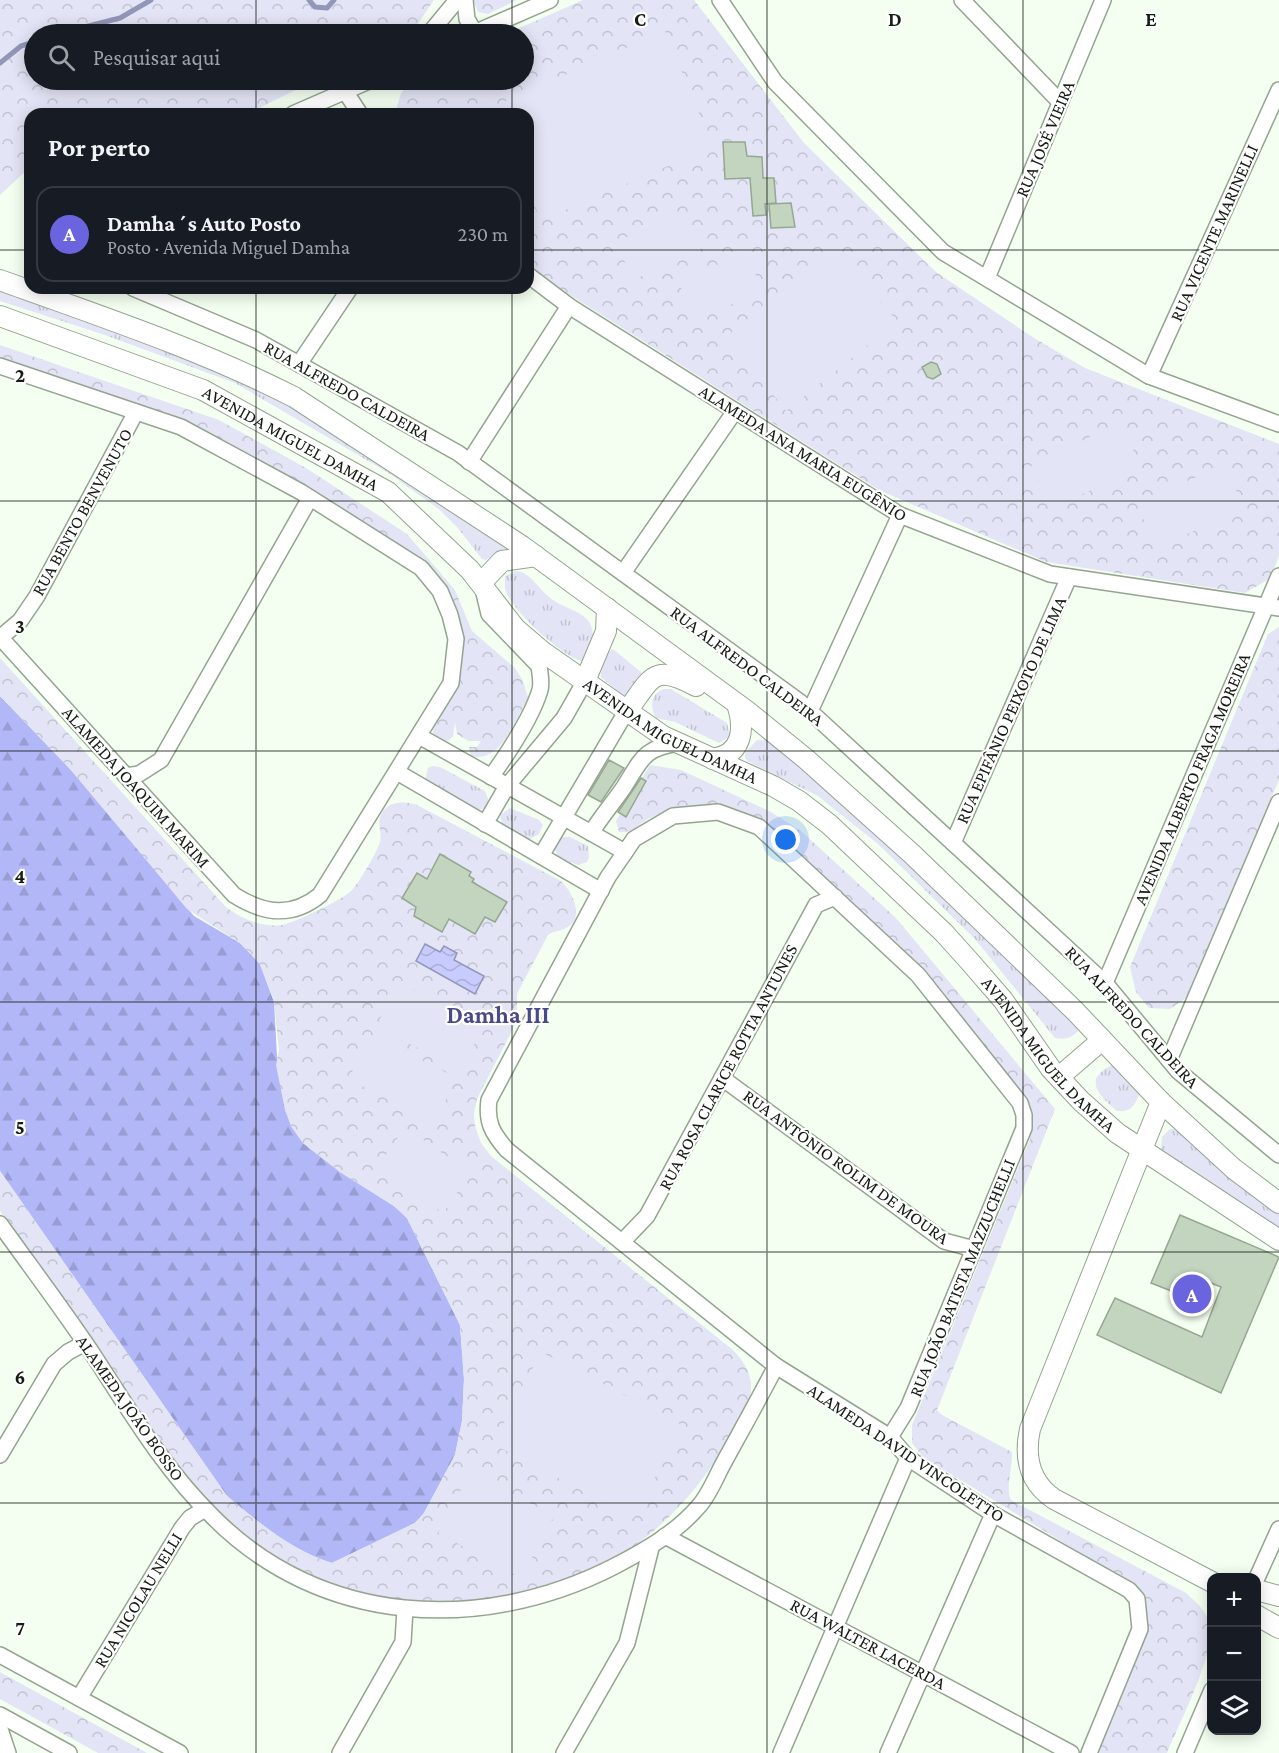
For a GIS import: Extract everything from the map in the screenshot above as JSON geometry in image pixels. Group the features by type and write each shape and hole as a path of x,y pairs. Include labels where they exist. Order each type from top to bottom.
{"street":[{"path":"437,24 457,0"},
{"path":"465,0 469,24"},
{"path":"496,24 550,0"},
{"path":"720,0 775,82 943,252 1149,376 1279,424"},
{"path":"962,0 1060,102"},
{"name":"RUA JOSÉ VIEIRA","path":"987,278 1103,0"},
{"name":"RUA VICENTE MARINELLI","path":"1149,376 1279,90"},
{"path":"307,108 345,91 356,108"},
{"name":"AVENIDA MIGUEL DAMHA","path":"0,280 24,289"},
{"name":"ALAMEDA ANA MARIA EUGÊNIO","path":"534,280 569,306 900,515 1050,574 1272,607"},
{"name":"AVENIDA MIGUEL DAMHA","path":"38,294 217,360 294,397 536,556 607,608 735,703 813,765 912,854 1075,1011 1161,1102 1234,1169 1279,1203"},
{"name":"RUA ALFREDO CALDEIRA","path":"147,294 256,340 470,462 810,711 1105,983 1178,1071 1279,1155"},
{"path":"299,364 346,294"},
{"path":"470,462 569,306"},
{"name":"AVENIDA MIGUEL DAMHA","path":"0,316 203,390 388,492 481,583 515,628 543,652 626,712 679,743 790,796 830,825 944,933 971,963 1059,1077 1117,1133 1279,1240"},
{"path":"0,366 181,427 310,498 421,568 440,591 450,615 456,639 451,683 397,772 601,891 624,852 634,840 673,816 718,812 759,827 835,897"},
{"path":"623,573 735,411"},
{"name":"RUA BENTO BENVENUTO","path":"0,637 20,621 37,596 136,412"},
{"path":"126,776 139,774 161,760 310,498"},
{"path":"810,711 900,515"},
{"path":"491,777 535,702 541,688 541,676 539,666 489,614 481,583 502,561 536,556"},
{"name":"AVENIDA ALBERTO FRAGA MOREIRA","path":"1105,983 1272,607 1279,576"},
{"name":"RUA EPIFÂNIO PEIXOTO DE LIMA","path":"953,843 1069,577"},
{"path":"485,824 507,786 564,718 585,681 606,631 607,608"},
{"name":"ALAMEDA JOAQUIM MARIM","path":"0,637 234,895 253,907 269,912 287,912 308,905 320,895 397,772"},
{"path":"541,856 626,712 646,683 666,674 674,674 719,699 735,703 741,717 740,740 732,753 713,759"},
{"path":"419,736 624,852"},
{"path":"591,833 646,754 660,746 679,743"},
{"path":"1169,1060 1279,802"},
{"name":"ALAMEDA DAVID VINCOLETTO","path":"601,891 496,1084 489,1100 486,1117 493,1134 507,1150 776,1366 890,1437 908,1458 993,1514 1129,1590 1137,1599 1141,1613 1140,1629 1135,1646 1089,1753"},
{"name":"RUA ROSA CLARICE ROTTA ANTUNES","path":"622,1242 647,1216 816,905 835,897"},
{"name":"RUA JOÃO BATISTA MAZZUCHELLI","path":"835,897 918,975 1014,1093 1024,1115 1024,1128 908,1408 890,1437"},
{"path":"1059,1077 1102,1040"},
{"name":"RUA ANTÔNIO ROLIM DE MOURA","path":"722,1077 944,1241 974,1249"},
{"path":"1161,1102 1144,1151 1030,1429 1027,1455 1034,1479 1054,1499 1207,1579"},
{"name":"ALAMEDA JOÃO BOSSO","path":"0,1224 85,1343 167,1467 205,1509 246,1545 284,1572 348,1597 405,1609 435,1612 525,1601 576,1586 651,1548 700,1505 776,1366"},
{"path":"0,1455 54,1364 68,1352 85,1343"},
{"path":"781,1753 837,1628 908,1458"},
{"name":"RUA NICOLAU NELLI","path":"79,1698 182,1528 190,1518 205,1509"},
{"path":"888,1753 993,1514"},
{"path":"1260,1573 1279,1529"},
{"name":"RUA WALTER LACERDA","path":"665,1536 1071,1753"},
{"path":"564,1753 627,1643 651,1548"},
{"path":"1261,1591 1279,1596"},
{"path":"340,1753 403,1642 405,1609"},
{"path":"1261,1617 1279,1628"},
{"path":"0,1655 180,1753"},
{"path":"1185,1753 1207,1702"},
{"path":"0,1715 69,1753"},
{"path":"0,1729 8,1753"}],"green space":[{"path":"0,0 434,0 418,24 24,24 24,90 296,90 259,108 24,108 24,173 0,195"},
{"path":"473,0 517,0 488,14 478,12"},
{"path":"583,0 694,0 804,143 936,272 1034,338 1085,368 1279,444 1279,555 1271,578 1245,593 1046,562 879,490 559,288 534,269 534,108 397,108 404,90 534,90 534,24 529,24"},
{"path":"665,31 713,147 541,220 534,204 534,108 492,107"},
{"path":"684,212 701,249 633,280 616,242"},
{"path":"834,248 897,321 786,411 727,336"},
{"path":"747,253 762,291 694,321 678,280"},
{"path":"0,290 109,325 296,404 511,549 499,551 486,560 482,559 457,527 440,510 387,472 235,383 105,335 0,301"},
{"path":"0,345 219,420 306,468 407,534 455,590 472,631 515,668 523,681 528,698 499,747 482,757 471,756 469,747 477,747 481,741 468,741 457,734 455,722 453,736 448,741 439,740 433,733 434,725 458,685 462,668 461,628 448,593 310,490 260,460 210,435 0,360"},
{"path":"1119,422 1142,467 1052,508 1030,467"},
{"path":"1225,465 1244,508 1157,548 1136,503"},
{"path":"516,571 526,574 555,601 585,617 590,623 592,644 581,661 550,641 517,610 505,589 505,576"},
{"path":"1279,627 1279,780 1186,998 1170,1009 1149,1008 1136,992 1130,967 1268,634"},
{"path":"613,649 642,673 641,678 627,695 622,695 601,677 603,661"},
{"path":"0,658 226,907 252,921 274,926 282,925 318,910 352,890 378,847 381,838 379,823 383,811 390,805 399,803 417,805 565,885 573,898 575,918 566,928 548,935 517,994 517,1021 477,1099 474,1113 475,1126 481,1143 491,1156 733,1350 742,1361 751,1382 751,1392 744,1413 711,1468 666,1520 641,1541 614,1558 583,1573 550,1584 484,1599 428,1602 401,1600 324,1580 276,1556 233,1527 180,1471 0,1211 0,1171 227,1496 289,1543 317,1558 332,1563 415,1523 424,1513 455,1455 462,1421 464,1379 460,1325 407,1218 394,1206 340,1172 303,1143 291,1126 285,1110 276,1065 279,1051 274,1002 260,964 240,943 187,909 71,770 0,696"},
{"path":"671,689 727,723 730,736 719,743 675,722 656,718 652,701 659,691"},
{"path":"0,696 71,770 194,916 240,943 260,964 274,1002 277,1056 291,1126 303,1143 340,1172 394,1206 407,1218 460,1325 464,1379 462,1421 455,1455 424,1513 415,1523 332,1563 289,1543 227,1496 0,1171"},
{"path":"757,740 767,740 779,746 953,900 1080,1029 1069,1038 1055,1038 975,939 878,844 818,796 745,758 745,753"},
{"path":"650,765 681,770 771,812 801,831 896,918 1055,1109 937,1410 942,1415 1012,1452 1009,1490 1011,1500 1186,1593 1204,1612 1207,1617 1207,1653 1195,1689 1167,1753 1098,1753 1147,1631 1146,1610 1133,1588 1128,1582 923,1457 912,1443 912,1425 1030,1139 1031,1114 907,957 749,816 724,808 698,806 661,813 624,832 619,832 616,821"},
{"path":"440,767 485,791 489,801 485,808 476,811 425,781 428,768"},
{"path":"510,808 539,820 543,825 539,834 528,840 503,827 500,815"},
{"path":"559,837 570,837 588,846 587,862 578,865 558,857 554,847"},
{"path":"405,985 477,1022 480,1032 466,1062 453,1066 386,1032 379,1021 394,989"},
{"path":"377,1037 449,1074 453,1084 439,1115 425,1119 358,1084 351,1074 366,1042"},
{"path":"1112,1065 1126,1072 1138,1090 1139,1095 1135,1103 1125,1111 1117,1111 1096,1088 1098,1076"},
{"path":"405,1127 471,1173 443,1213 378,1166"},
{"path":"1179,1128 1279,1208 1279,1228 1167,1157 1161,1149 1162,1137 1170,1129"},
{"path":"541,1352 682,1425 634,1518 493,1444"},
{"path":"471,1471 554,1516 521,1578 438,1533"},
{"path":"0,1672 147,1753 98,1753 0,1699"}],"water":[{"path":"425,944 440,952 444,946 457,953 454,960 484,976 475,994 416,961"}],"building":[{"path":"723,142 745,142 747,156 762,157 763,178 774,178 776,203 765,204 766,215 753,216 750,178 725,179"},
{"path":"791,203 795,227 771,228 769,204"},
{"path":"931,362 937,364 941,374 933,379 927,377 922,367"},
{"path":"609,760 624,768 601,802 588,795"},
{"path":"641,778 646,781 626,817 618,812"},
{"path":"440,854 471,872 469,876 474,879 472,882 507,902 495,922 485,917 475,934 449,919 442,932 414,916 416,907 402,898 417,873 427,879"},
{"path":"1180,1215 1279,1257 1221,1393 1097,1335 1115,1298 1202,1337 1221,1287 1188,1274 1179,1294 1151,1283"}],"waterway":[{"path":"96,24 120,18 151,0"},
{"path":"309,0 315,7 327,8 334,0"},
{"path":"0,63 24,45"}],"place":[{"name":"Damha´s Auto Posto","path":"1192,1294"}],"district":[{"name":"Damha III","path":"498,1014"}]}
